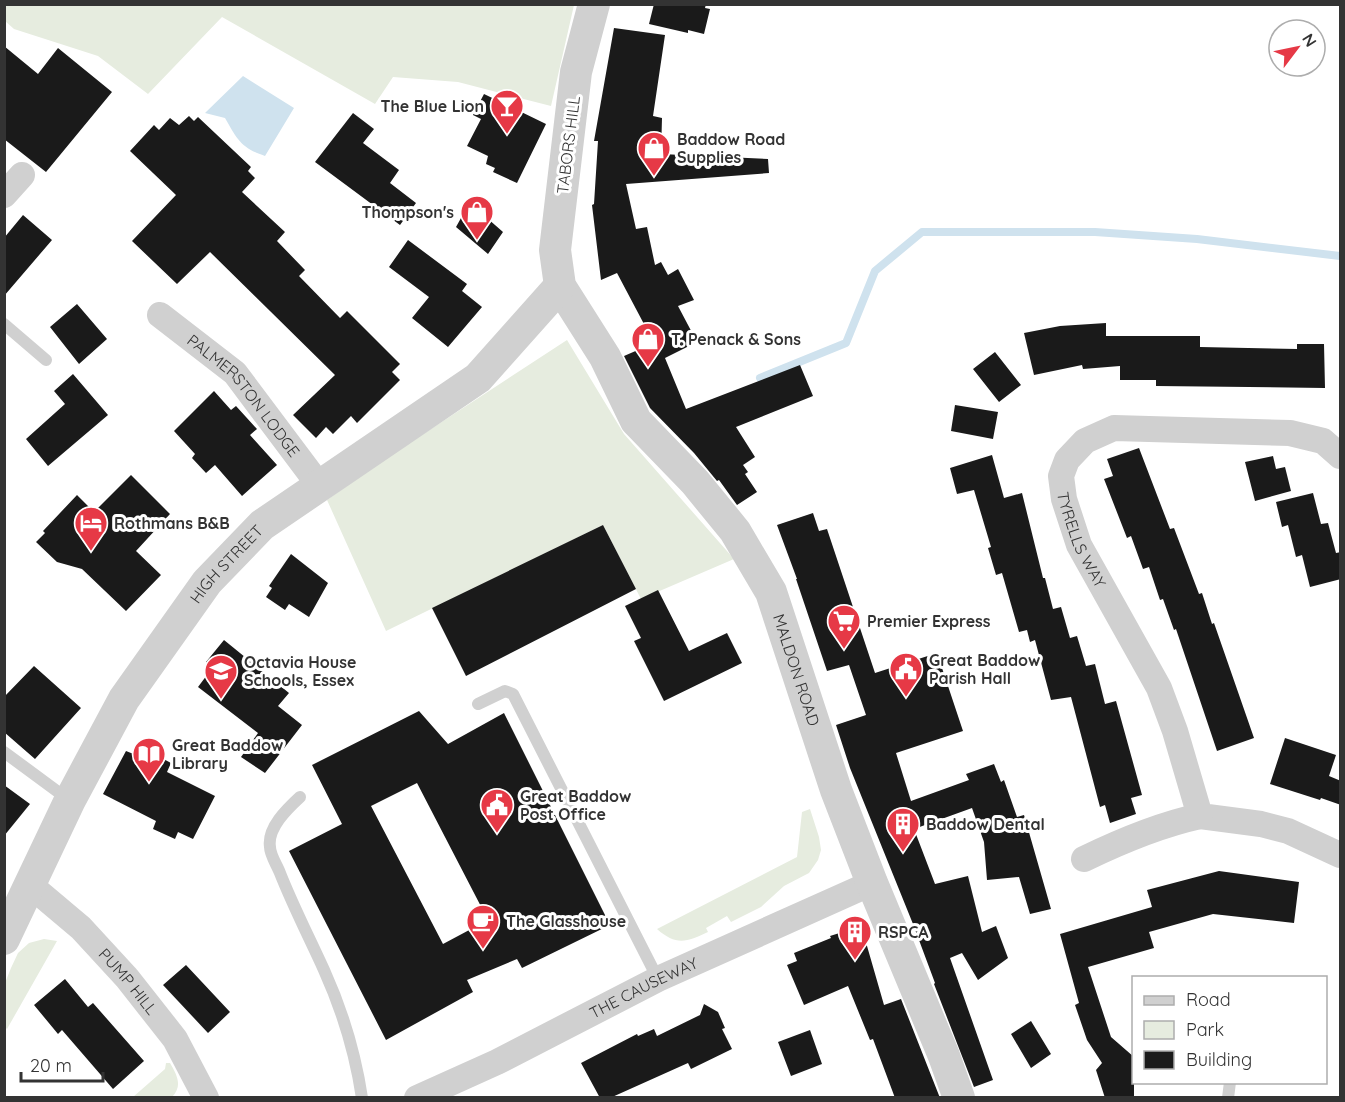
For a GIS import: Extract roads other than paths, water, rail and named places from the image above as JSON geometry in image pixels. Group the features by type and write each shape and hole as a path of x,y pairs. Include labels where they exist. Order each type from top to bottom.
{"street":[{"name":"TABORS HILL","path":"560,286 555,250 576,72 594,4"},
{"path":"4,195 22,175"},
{"name":"HIGH STREET","path":"4,939 70,800 124,699 207,582 262,525 478,378 560,286"},
{"name":"MALDON ROAD","path":"560,286 605,357 636,422 695,482 735,531 771,592 836,790 959,1098"},
{"name":"PALMERSTON LODGE","path":"160,315 235,373 319,485"},
{"name":"TYRELLS WAY","path":"1200,816 1175,731 1159,688 1079,545 1064,499 1061,476 1066,459 1085,441 1114,428 1290,434 1323,441 1341,456"},
{"path":"1084,859 1171,822 1200,816 1261,824 1288,831 1341,855"},
{"name":"THE CAUSEWAY","path":"417,1098 467,1087 497,1062 658,979 872,883"},
{"name":"PUMP HILL","path":"30,885 81,928 127,978 175,1039 205,1097"}],"lane":[{"path":"4,324 46,360"},
{"path":"478,704 505,691 513,694 658,979"},
{"path":"4,752 70,800"},
{"path":"300,797 282,815 269,847 295,911 324,969 348,1027 362,1098"}],"water":[{"path":"243,76 294,108 265,156 250,150 240,142 225,118 205,113"}],"waterway":[{"path":"760,378 846,343 875,271 922,232 1095,232 1197,239 1340,256"}],"place":[{"name":"The Blue Lion","path":"507,135"},
{"name":"Baddow Road Supplies","path":"654,177"},
{"name":"Thompson's","path":"477,241"},
{"name":"T. Penack & Sons","path":"648,368"},
{"name":"Rothmans B&B","path":"91,552"},
{"name":"Premier Express","path":"844,650"},
{"name":"Great Baddow Parish Hall","path":"906,698"},
{"name":"Octavia House Schools, Essex","path":"221,700"},
{"name":"Great Baddow Library","path":"149,783"},
{"name":"Great Baddow Post Office","path":"497,834"},
{"name":"Baddow Dental","path":"903,853"},
{"name":"The Glasshouse","path":"483,950"},
{"name":"RSPCA","path":"855,961"}]}
